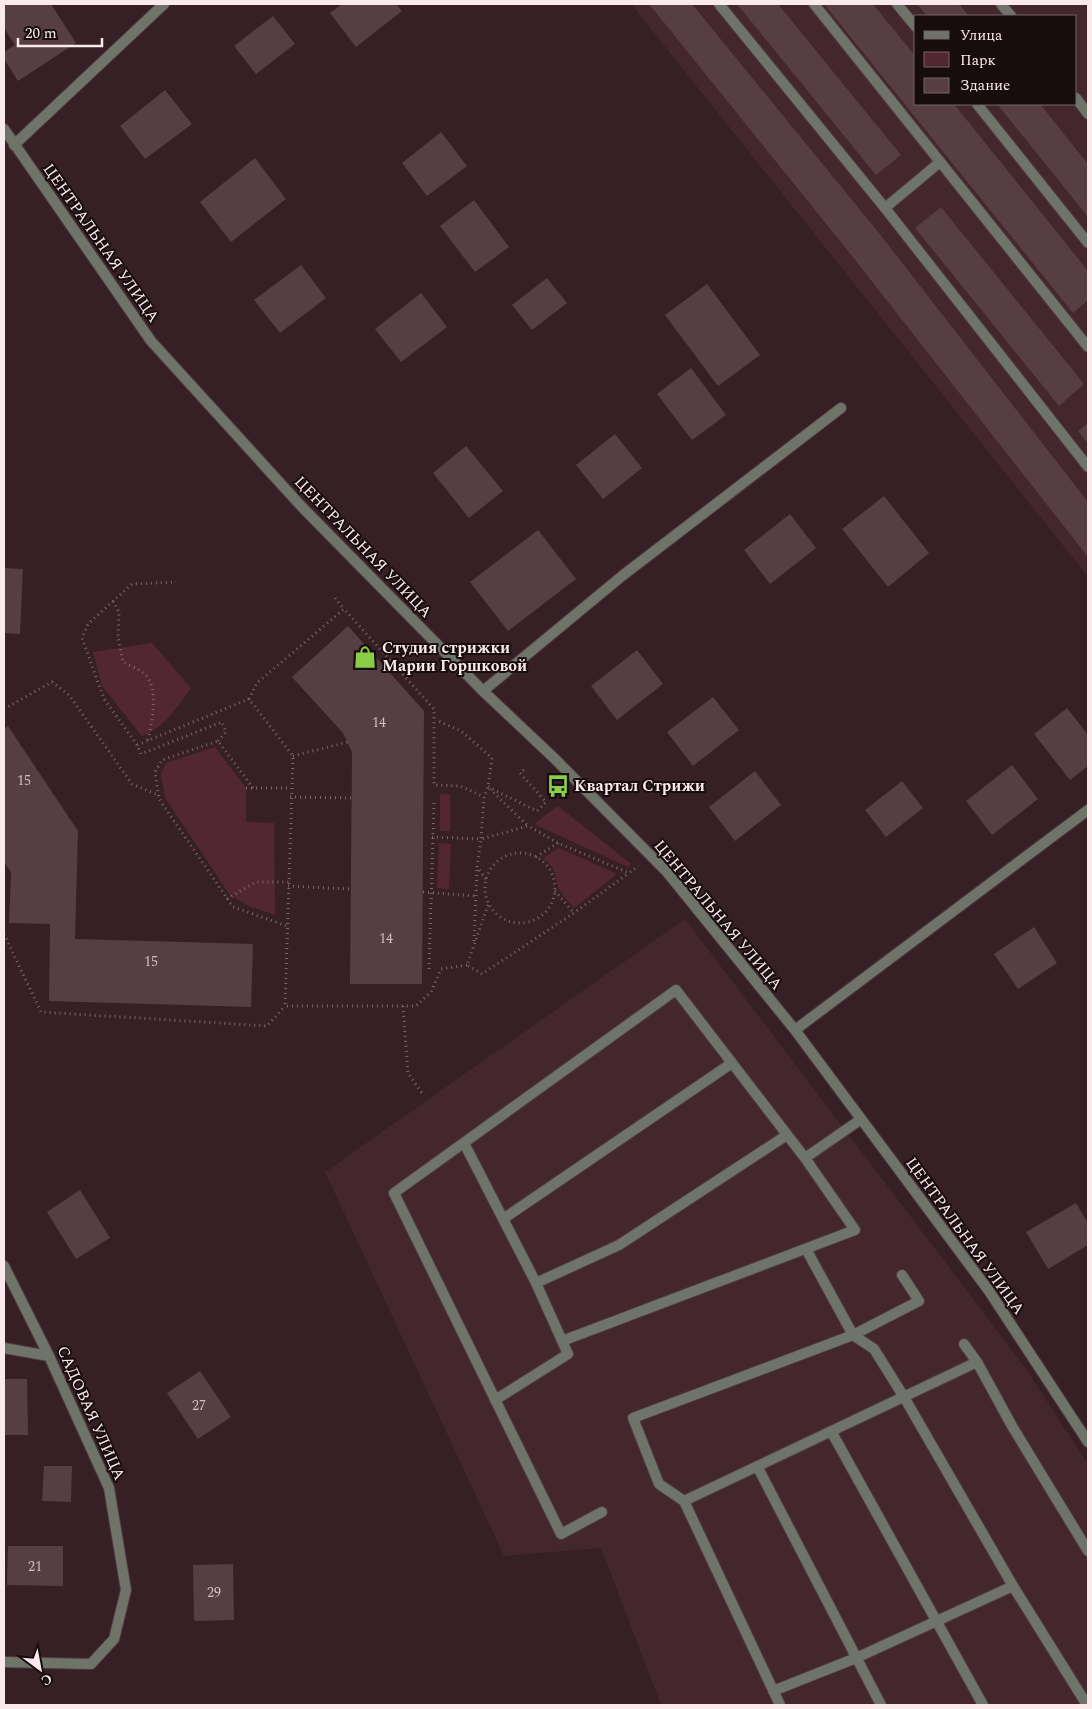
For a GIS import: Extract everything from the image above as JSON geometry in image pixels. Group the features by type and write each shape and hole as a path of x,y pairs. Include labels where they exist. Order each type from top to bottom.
{"street":[{"path":"14,145 164,4"},
{"path":"719,4 884,208 1088,467"},
{"path":"814,4 940,162 1085,338 1088,347"},
{"path":"897,4 914,25"},
{"path":"1001,4 1010,15"},
{"path":"1077,99 1088,114"},
{"path":"978,105 1088,243"},
{"name":"ЦЕНТРАЛЬНАЯ УЛИЦА","path":"4,129 152,341 302,507 482,691 555,758 667,872 794,1030 989,1291 1088,1442"},
{"path":"884,208 940,162"},
{"path":"482,691 622,576 842,408"},
{"path":"794,1030 1088,810"},
{"path":"562,1341 855,1230 805,1158 676,990 394,1193 561,1534 602,1512"},
{"path":"503,1219 732,1062"},
{"path":"805,1158 860,1120"},
{"path":"536,1283 619,1245 787,1136"},
{"path":"464,1143 536,1283 568,1354 496,1400"},
{"path":"806,1249 853,1336 874,1350 904,1397 1013,1586 1087,1705"},
{"name":"САДОВАЯ УЛИЦА","path":"4,1266 49,1356 109,1488 126,1590 114,1639 91,1664 4,1662"},
{"path":"780,1705 684,1501 659,1484 633,1418 853,1336 919,1301 902,1275"},
{"path":"964,1344 977,1362 1012,1426 1088,1551"},
{"path":"4,1348 49,1356"},
{"path":"684,1501 977,1362"},
{"path":"831,1431 983,1705"},
{"path":"757,1466 881,1705"},
{"path":"773,1691 856,1658 1013,1586"}],"path":[{"path":"176,582 132,584 88,624 82,638 104,699 137,745 141,754 222,722 226,732 218,741 162,760 155,772 159,799 233,907 287,926"},
{"path":"335,598 434,709 436,720 434,785 460,786 484,797"},
{"path":"113,601 119,612 118,638 122,662 144,673 152,684 153,698 148,740"},
{"path":"137,745 249,699 257,683 344,608"},
{"path":"4,709 52,682 69,695 132,784 158,795"},
{"path":"4,934 41,1012 267,1026 285,1006 290,797 293,756 249,699"},
{"path":"436,720 461,731 492,758 488,787 484,797 477,867 474,946"},
{"path":"218,741 253,788"},
{"path":"293,756 348,742"},
{"path":"488,787 537,811 546,802 520,774 526,768"},
{"path":"488,787 528,826 558,843 628,873"},
{"path":"246,788 291,788"},
{"path":"290,797 351,798"},
{"path":"429,969 434,803"},
{"path":"432,837 481,839 528,826"},
{"path":"536,857 558,843"},
{"path":"467,966 488,904 485,888 486,879 497,862 506,856 521,853 536,857 549,867 555,883 555,891 548,910 541,917 527,923 512,923 502,919 488,904"},
{"path":"285,1006 416,1006 431,992 441,969 467,966 482,974 574,914 651,856"},
{"path":"477,867 486,879"},
{"path":"227,899 256,882 351,889"},
{"path":"555,891 574,914"},
{"path":"423,892 476,896"},
{"path":"403,1006 408,1073 424,1096"}],"shaded area":[{"path":"631,4 1088,4 1088,577"},
{"path":"685,919 1024,1366 1088,1464 1088,1705 661,1705 601,1548 504,1556 325,1172"}],"green space":[{"path":"152,643 191,688 164,722 150,733 142,736 102,686 93,652"},
{"path":"215,747 246,788 246,822 274,823 275,915 249,906 230,895 165,798 161,774 166,763"},
{"path":"440,794 450,794 450,831 440,831"},
{"path":"558,806 631,864 628,867 534,824"},
{"path":"439,843 451,844 449,889 437,888"},
{"path":"559,848 617,874 574,908 559,889 554,869 543,858"}],"building":[{"path":"4,4 51,4 76,43 18,81 4,59 4,52 15,45 4,28"},
{"path":"342,4 396,4 402,11 356,47 330,13"},
{"path":"649,4 692,4 879,233 1088,502 1088,557 852,256"},
{"path":"737,4 778,4 901,155 876,175"},
{"path":"824,4 873,4 914,55 914,105 955,105 1088,271 1088,300 1073,313"},
{"path":"917,4 959,4 968,15 926,15"},
{"path":"273,16 295,44 256,74 234,46"},
{"path":"165,90 192,124 145,159 120,126"},
{"path":"998,105 1041,105 1088,164 1088,217"},
{"path":"441,132 467,166 427,196 402,163"},
{"path":"255,158 286,199 231,242 200,202"},
{"path":"474,200 509,247 475,272 440,226"},
{"path":"941,207 1084,384 1059,406 915,228"},
{"path":"301,265 326,298 280,333 254,300"},
{"path":"547,278 567,303 532,330 512,305"},
{"path":"707,284 760,355 718,386 665,315"},
{"path":"421,293 447,327 401,362 375,329"},
{"path":"691,368 726,415 692,440 657,394"},
{"path":"1088,423 1088,444 1078,431"},
{"path":"615,434 642,468 603,499 576,465"},
{"path":"466,446 503,491 469,518 433,473"},
{"path":"884,496 929,553 888,587 842,529"},
{"path":"790,514 816,548 770,584 744,550"},
{"path":"538,530 576,579 508,631 470,582"},
{"path":"4,568 23,569 20,634 4,633"},
{"path":"348,626 424,711 422,984 350,984 352,752 343,733 292,677"},
{"path":"637,650 663,684 617,720 591,686"},
{"path":"713,697 739,730 693,766 667,732"},
{"path":"1067,708 1088,735 1088,766 1070,780 1034,734"},
{"path":"8,726 78,831 75,939 253,944 251,1007 49,1001 50,924 9,923 11,872 4,862 4,729"},
{"path":"1012,765 1038,799 992,835 966,801"},
{"path":"755,771 781,805 735,841 709,807"},
{"path":"902,781 923,808 886,837 865,810"},
{"path":"1034,927 1057,963 1018,989 994,954"},
{"path":"80,1190 110,1238 76,1259 47,1212"},
{"path":"1076,1203 1088,1223 1088,1245 1048,1269 1026,1232"},
{"path":"200,1371 231,1417 198,1439 167,1393"},
{"path":"4,1379 27,1379 28,1435 4,1435"},
{"path":"44,1466 72,1466 71,1502 42,1501"},
{"path":"8,1546 63,1546 63,1586 7,1585"},
{"path":"233,1564 234,1620 194,1621 193,1565"}],"place":[{"name":"Студия стрижки Марии Горшковой","path":"365,657"},
{"name":"Квартал Стрижи","path":"558,786"}]}
